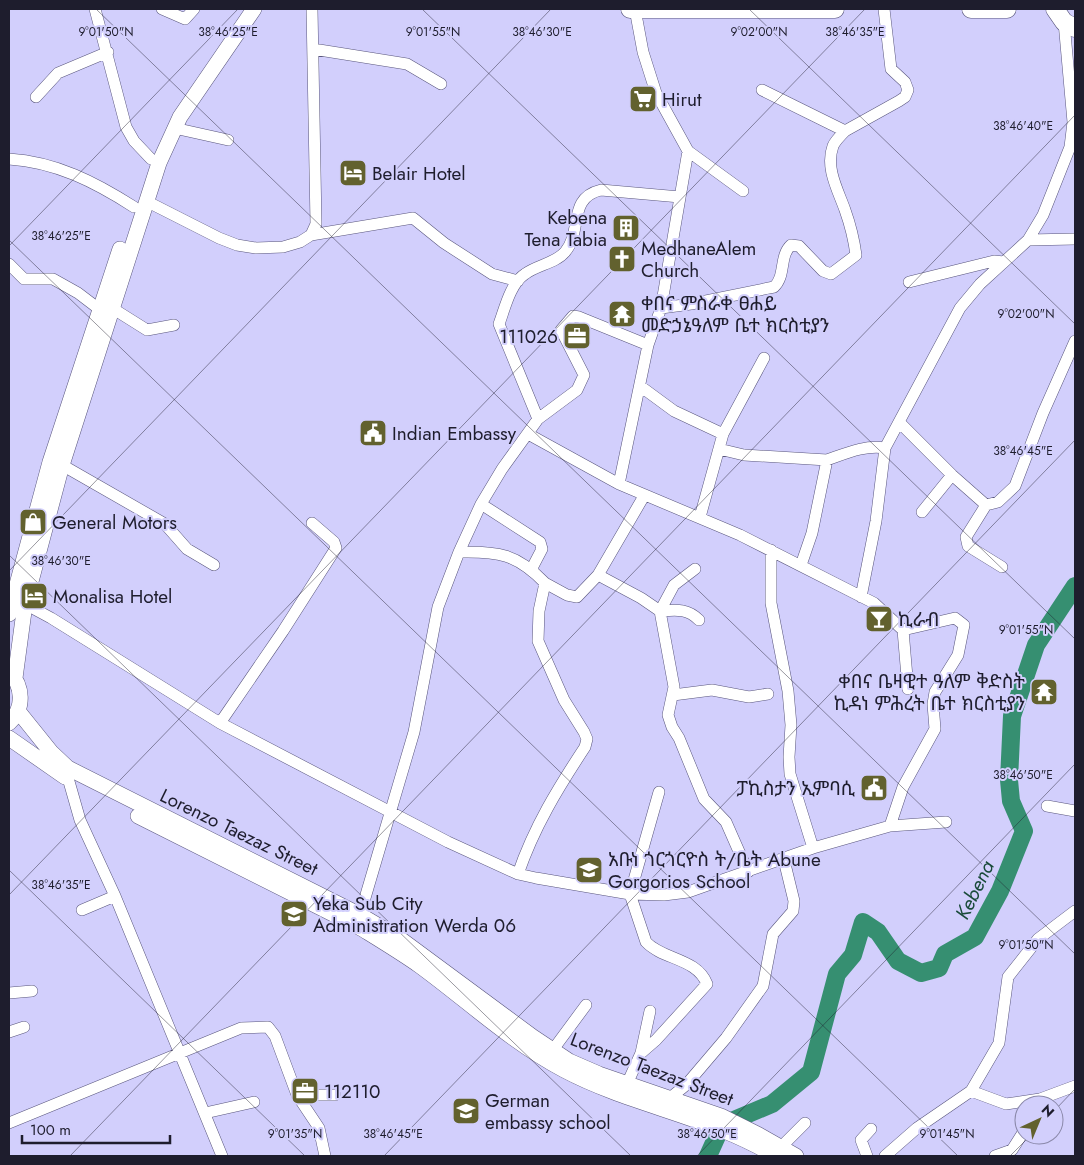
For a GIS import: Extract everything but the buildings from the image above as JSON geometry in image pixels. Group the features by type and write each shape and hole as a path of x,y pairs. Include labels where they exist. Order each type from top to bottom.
{"main road":[{"path":"9,614 50,462 140,204 151,159 186,91 243,9"},
{"path":"140,204 174,128 191,100 254,9"},
{"path":"633,9 835,9"},
{"path":"970,9 1007,9"},
{"path":"13,717 21,700 20,689 12,674 25,604 105,308"},
{"name":"Lorenzo Taezaz Street","path":"13,717 68,768 320,901 360,916 406,943 552,1051 574,1063 627,1084 670,1098 682,1109 721,1116 778,1152 796,1156"},
{"path":"9,738 68,778 320,901 420,966 511,1038 538,1056 599,1087 682,1109"}],"street":[{"path":"95,9 108,52 126,127 134,141 151,159"},
{"path":"162,9 185,19 194,9"},
{"path":"311,235 316,224 312,9"},
{"path":"633,9 643,52 656,93 688,151 743,191"},
{"path":"661,308 700,303 774,287 780,282 786,250 791,246 799,246 822,271 831,274 852,261 856,256 845,211 833,182 830,162 833,145 845,131 899,102 905,97 908,90 904,82 891,69 884,9"},
{"path":"860,597 876,521 885,448 960,308 980,284 1028,240 1043,216 1070,147 1073,122 1065,20"},
{"path":"313,49 407,64 441,84"},
{"path":"36,96 58,73 108,52"},
{"path":"1068,54 1075,64"},
{"path":"762,90 845,131"},
{"path":"174,128 228,140"},
{"path":"619,484 648,345 661,308 688,151"},
{"path":"9,159 38,162 70,172 219,238 237,245 256,248 283,246 300,242 311,235 413,218 444,242 492,274 518,281"},
{"path":"538,419 499,324 514,286 524,274 565,252 570,245 582,200 588,193 601,190 680,198"},
{"path":"1028,240 1075,239"},
{"path":"909,282 994,261 1004,262"},
{"path":"9,264 24,278 53,279 63,283 147,330 152,331 174,325"},
{"path":"360,916 414,732 438,607 459,552 481,504 502,469 538,419 576,390 582,383 584,374 561,330 572,316 648,345"},
{"path":"1002,568 968,546 966,537 986,505 998,502 1014,486 1052,390 1075,341"},
{"path":"700,517 723,434 764,358"},
{"path":"640,386 674,411 723,434"},
{"path":"899,422 952,475 986,505"},
{"path":"528,434 619,484 644,496 700,517 771,550 860,597 874,602 904,630 908,690"},
{"path":"719,449 744,455 827,460 858,448 874,446 885,448"},
{"path":"801,565 812,533 827,460"},
{"path":"62,464 165,524 187,549 214,565"},
{"path":"922,512 952,475"},
{"path":"459,552 502,553 531,570 545,583 567,595 576,597 598,575 644,496"},
{"path":"481,504 540,542 542,549 531,570"},
{"path":"220,723 283,631 336,548 334,542 312,523"},
{"path":"771,550 771,603 788,691 791,725 790,774 813,848"},
{"path":"695,569 674,585 660,611 667,644 673,695 668,714 704,799 726,822 748,872"},
{"path":"598,575 641,598 660,611 683,610 691,612 698,620"},
{"path":"518,874 538,823 585,747 587,739 560,693 538,641 539,611 545,583"},
{"path":"25,604 51,618 220,723 448,842 518,874 630,894 688,892 784,860 813,848 890,826 946,822"},
{"path":"890,826 903,787 935,729 932,704 936,692 958,655 964,625 955,618 904,630"},
{"path":"673,695 712,690 750,697 768,694"},
{"path":"68,778 80,820 115,896 222,1156"},
{"path":"641,1053 661,1035 708,984 702,974 687,963 651,947 646,942 630,894 659,792"},
{"path":"1047,806 1075,811"},
{"path":"670,1098 686,1085 726,1038 763,986 773,934 792,911 794,901 784,860"},
{"path":"82,910 115,896"},
{"path":"885,1156 917,1128 971,1091 1000,1043 1008,977 1038,939 1075,912"},
{"path":"9,993 32,991"},
{"path":"552,1051 586,1005"},
{"path":"627,1084 641,1053 650,1011"},
{"path":"9,1032 24,1027"},
{"path":"9,1123 181,1054 240,1028 268,1028 275,1036 297,1095 319,1128 325,1156"},
{"path":"1054,1095 1075,1086"},
{"path":"971,1091 1006,1104 1014,1104"},
{"path":"297,1095 335,1095"},
{"path":"205,1113 254,1102"},
{"path":"778,1152 805,1122"},
{"path":"867,1156 860,1140 871,1129"},
{"path":"995,1156 1012,1150 1015,1145"}],"waterway":[{"name":"Kebena","path":"708,1156 722,1125 772,1104 811,1072 837,974 853,955 863,922 878,932 898,961 921,973 939,968 945,954 975,937 1000,891 1024,831 1011,801 1009,780 1012,716 1036,645 1075,586"}],"place":[{"name":"Hirut","path":"643,99"},
{"name":"Belair Hotel","path":"353,173"},
{"name":"Kebena Tena Tabia","path":"626,228"},
{"name":"MedhaneAlem Church","path":"622,259"},
{"name":"ቀበና ምስራቀ ፀሐይ መድኃኔዓለም ቤተ ክርስቲያን","path":"622,314"},
{"name":"111026","path":"577,336"},
{"name":"Indian Embassy","path":"373,433"},
{"name":"General Motors","path":"33,522"},
{"name":"Monalisa Hotel","path":"34,596"},
{"name":"ኪራብ","path":"879,619"},
{"name":"ቀበና ቤዛዊተ ዓለም ቅድስት ኪዳነ ምሕረት ቤተ ክርስቲያን","path":"1044,692"},
{"name":"ፓኪስታን ኢምባሲ","path":"874,788"},
{"name":"አቡነ ጎርጎርዮስ ት/ቤት Abune Gorgorios School","path":"589,870"},
{"name":"Yeka Sub City Administration Werda 06","path":"294,914"},
{"name":"112110","path":"305,1091"},
{"name":"German embassy school","path":"466,1111"}]}
